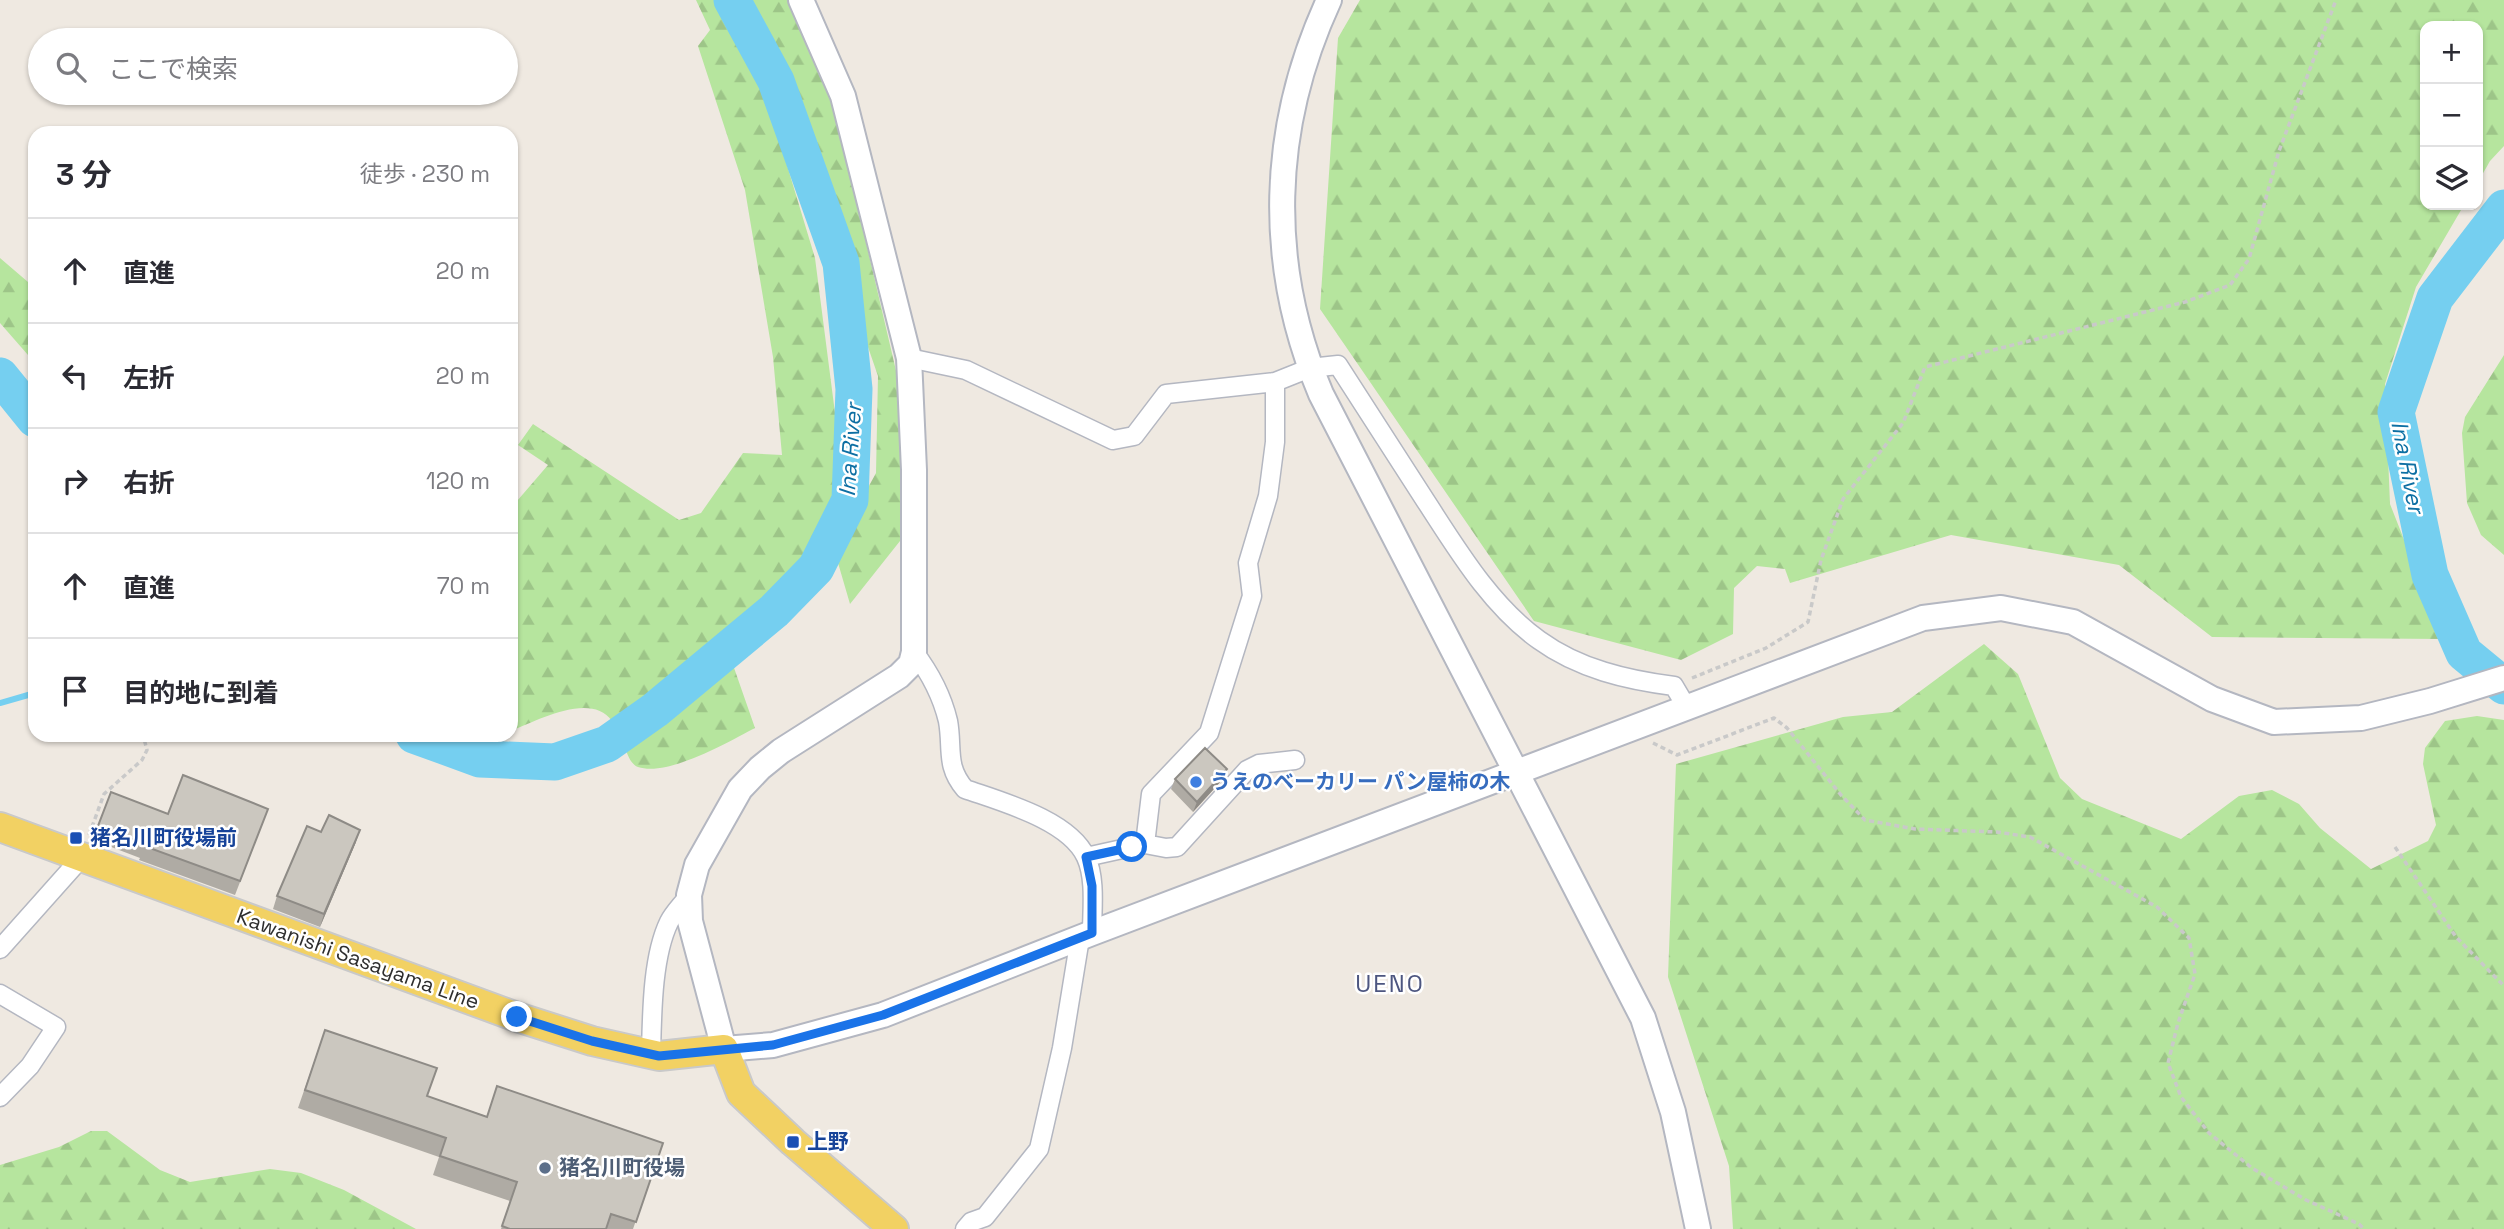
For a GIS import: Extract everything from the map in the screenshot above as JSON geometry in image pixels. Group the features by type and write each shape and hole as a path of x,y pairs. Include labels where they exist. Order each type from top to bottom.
{"main road":[{"name":"Kawanishi Sasayama Line","path":"0,827 517,1017 592,1041 659,1056 724,1049"},
{"path":"724,1049 741,1093 894,1229"}],"street":[{"path":"801,0 843,96 909,358 914,470 914,652 911,664 899,676 781,751 760,768 740,789 697,865 689,895 690,921 724,1049 773,1045 883,1015 1923,618 2001,608 2073,622 2212,699 2274,722 2361,718 2430,701 2504,678"},
{"path":"1329,0 1312,37 1294,95 1285,139 1281,194 1289,291 1310,368 1643,1018 1673,1112 1698,1229"},
{"path":"909,358 966,370 1113,440 1134,436 1166,394 1275,382 1310,368 1338,365 1459,551 1504,610 1539,641 1580,663 1630,680 1674,686 1687,708"},
{"path":"1145,844 1151,793 1209,733 1252,596 1248,562 1268,496 1275,442 1275,382"},
{"path":"914,652 927,669 939,694 948,722 951,766 956,778 965,789 1050,821 1086,857 1092,886 1086,936 1039,1149 985,1217 971,1222 965,1229"},
{"path":"1086,857 1145,844 1177,847 1247,770 1259,764 1295,760"},
{"path":"0,949 82,857"},
{"path":"651,1054 653,1002 662,944 669,921 689,895"},
{"path":"0,994 56,1027 30,1066 0,1097"}],"path":[{"path":"1674,686 1766,648 1808,622 1821,561 1843,499 1903,423 1925,367 2185,302 2230,285 2249,259 2279,151 2336,0"},
{"path":"1636,727 1657,746 1677,755 1774,718 1787,727 1841,795 1865,820 1915,829 1997,832 2030,837 2157,907 2189,938 2195,974 2168,1063 2181,1097 2209,1133 2252,1168 2306,1200 2359,1224 2364,1229"},
{"path":"82,857 104,794 142,760 147,750 145,742"},
{"path":"2395,847 2456,937 2504,986"}],"green space":[{"path":"696,0 718,0 761,79 815,258 843,475 808,567 725,642 755,728 681,763 651,769 638,767 633,763 612,721 603,712 591,708 563,711 518,728 518,500 548,465 518,445 533,424 679,520 701,513 743,453 782,455 773,357 745,190 698,46 710,30"},
{"path":"749,0 790,0 828,79 897,375 902,498 900,541 850,604 836,556 841,537 876,473 878,376 859,321 847,237 781,58"},
{"path":"1360,0 2504,0 2504,146 2483,173 2483,21 2420,21 2420,210 2461,210 2416,287 2385,384 2390,504 2443,639 2212,637 2119,565 1951,535 1790,583 1785,569 1757,566 1734,588 1733,634 1681,660 1534,621 1320,309 1338,38"},
{"path":"0,258 28,282 28,355 0,323"},
{"path":"2504,355 2504,555 2481,535 2467,503 2462,433 2465,417"},
{"path":"1984,644 2018,674 2060,778 2082,799 2181,839 2239,796 2272,790 2299,804 2320,828 2371,869 2428,841 2436,825 2423,764 2425,748 2445,721 2477,716 2504,720 2504,1229 1733,1229 1729,1166 1668,977 1676,764 1843,717 1892,712"},
{"path":"91,1131 107,1131 160,1170 190,1182 270,1169 301,1173 344,1190 416,1229 0,1229 0,1165 59,1147"}],"building":[{"name":"うえのベーカリー パン屋柿の木","path":"1205,748 1227,769 1197,802 1175,779"},
{"path":"183,775 268,809 240,881 98,826 111,792 168,814"},
{"path":"329,815 360,830 324,914 277,896 307,826 321,832"},
{"path":"325,1030 437,1068 427,1096 487,1117 497,1086 663,1143 636,1222 611,1214 606,1229 510,1229 502,1226 517,1182 440,1156 446,1138 305,1090"}],"waterway":[{"name":"Ina River","path":"433,742 480,759 555,762 607,744 655,710 774,611 816,568 850,500 854,389 841,263 776,81 732,0"},
{"name":"Ina River","path":"2504,208 2435,298 2396,412 2430,575 2464,653 2504,686"},
{"name":"Ina River","path":"0,376 28,410"},
{"path":"0,703 28,695"}],"place":[{"name":"うえのベーカリー パン屋柿の木","path":"1196,782"},
{"name":"猪名川町役場前","path":"76,838"},
{"name":"上野","path":"793,1142"},
{"name":"猪名川町役場","path":"545,1168"}],"district":[{"name":"UENO","path":"1390,984"}],"route":[{"path":"517,1017 592,1041 659,1056 773,1045 883,1015 1092,933 1092,886 1086,857 1132,847"}]}
